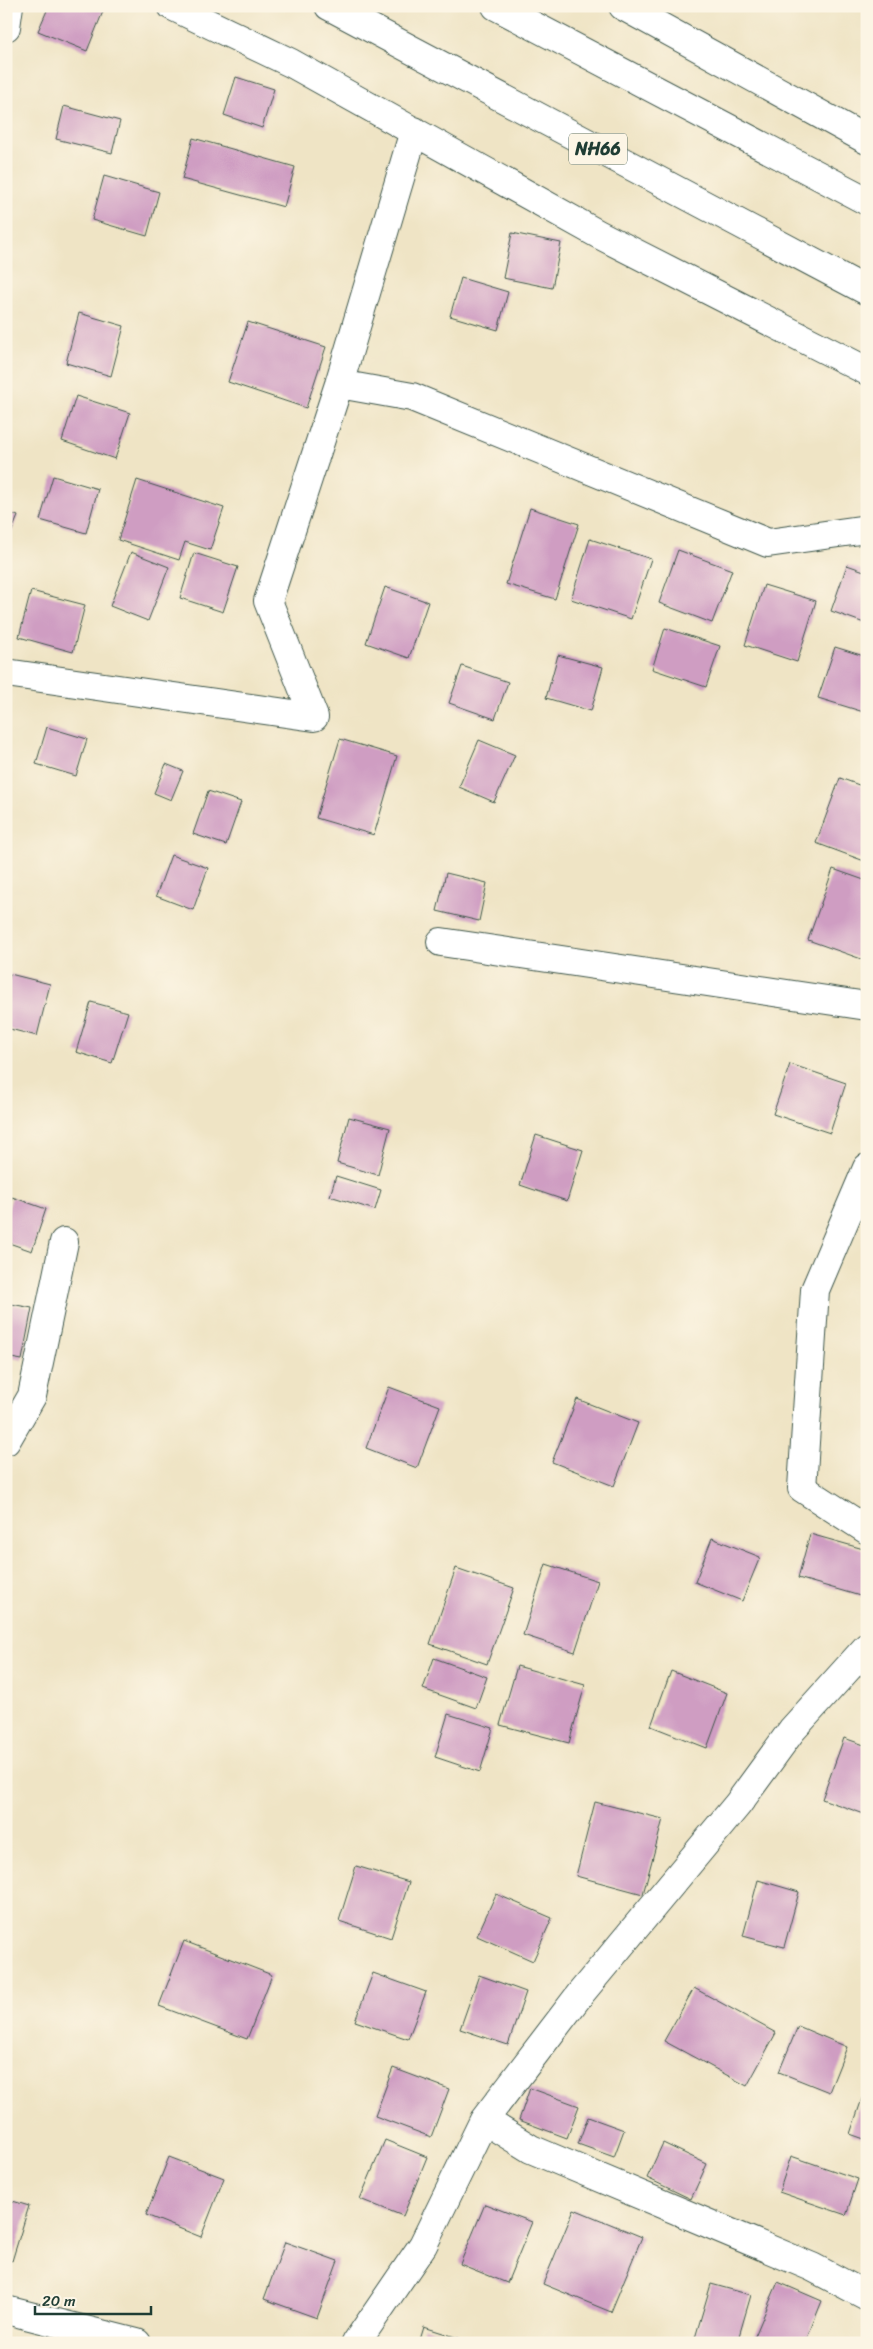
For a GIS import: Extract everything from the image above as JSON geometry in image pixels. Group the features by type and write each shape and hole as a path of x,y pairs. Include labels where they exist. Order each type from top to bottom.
{"main road":[{"path":"6,27 9,6"},
{"path":"172,6 291,64 598,234 867,371"},
{"name":"NH66","path":"330,6 867,291"},
{"path":"496,6 867,200"},
{"path":"623,6 867,140"},
{"path":"6,673 314,717 268,602 340,384 414,132"},
{"path":"340,384 412,397 768,543 867,529"},
{"path":"441,942 867,1006"},
{"path":"867,1168 815,1290 802,1488 867,1530"},
{"path":"6,1440 32,1396 64,1242"},
{"path":"356,2343 423,2245 484,2120 581,1993 738,1804 792,1730 867,1647"},
{"path":"484,2120 531,2149 812,2267 867,2296"},
{"path":"6,2310 137,2343"}],"building":[{"path":"49,6 97,6 104,9 87,51 38,31"},
{"path":"236,77 274,89 262,128 224,115"},
{"path":"64,106 120,121 112,153 56,139"},
{"path":"193,138 295,167 284,207 182,179"},
{"path":"104,176 159,192 147,236 92,220"},
{"path":"512,233 561,243 552,288 503,278"},
{"path":"461,278 508,292 498,330 450,316"},
{"path":"79,313 124,326 111,376 66,363"},
{"path":"248,322 326,347 306,408 228,382"},
{"path":"76,396 130,413 115,459 62,441"},
{"path":"53,476 98,489 86,533 40,520"},
{"path":"137,480 224,508 210,550 185,542 179,560 118,540"},
{"path":"530,508 579,524 555,599 506,584"},
{"path":"6,511 18,516 6,545"},
{"path":"590,539 651,559 631,619 571,599"},
{"path":"678,550 732,570 712,623 659,603"},
{"path":"131,552 169,567 148,621 110,606"},
{"path":"194,553 238,567 223,612 180,598"},
{"path":"847,565 867,572 867,624 831,611"},
{"path":"764,585 816,601 797,662 745,645"},
{"path":"385,587 428,602 409,658 366,643"},
{"path":"31,591 85,605 73,652 19,637"},
{"path":"665,628 720,646 706,687 652,669"},
{"path":"835,647 867,657 867,713 818,698"},
{"path":"558,655 603,667 591,711 546,698"},
{"path":"462,666 508,682 495,719 449,703"},
{"path":"47,727 87,739 76,776 36,764"},
{"path":"340,739 397,756 374,835 316,818"},
{"path":"479,740 515,755 494,802 459,787"},
{"path":"166,764 183,771 171,800 154,793"},
{"path":"840,778 867,788 867,862 816,843"},
{"path":"208,791 241,802 226,845 193,834"},
{"path":"171,855 208,868 193,910 156,896"},
{"path":"833,869 867,881 867,961 808,940"},
{"path":"446,873 487,883 479,921 437,911"},
{"path":"10,974 50,984 37,1036 6,1028 6,989"},
{"path":"91,1002 128,1012 112,1063 76,1052"},
{"path":"790,1064 846,1083 830,1133 773,1114"},
{"path":"349,1117 390,1128 378,1175 337,1163"},
{"path":"536,1135 583,1150 567,1201 520,1185"},
{"path":"336,1176 381,1190 375,1210 330,1196"},
{"path":"12,1197 46,1209 32,1251 6,1242 6,1215"},
{"path":"6,1303 32,1308 22,1360 6,1357"},
{"path":"389,1387 440,1406 417,1468 366,1448"},
{"path":"577,1399 638,1423 614,1486 552,1462"},
{"path":"810,1534 867,1550 867,1598 798,1578"},
{"path":"712,1538 760,1557 742,1601 695,1582"},
{"path":"546,1564 598,1581 575,1652 523,1635"},
{"path":"456,1568 514,1588 487,1664 430,1644"},
{"path":"434,1658 487,1677 476,1708 423,1689"},
{"path":"517,1666 585,1685 569,1743 500,1725"},
{"path":"671,1671 727,1693 707,1748 651,1726"},
{"path":"448,1714 493,1728 480,1772 435,1757"},
{"path":"844,1738 867,1746 867,1815 822,1799"},
{"path":"595,1802 663,1819 643,1894 576,1876"},
{"path":"356,1866 409,1882 391,1938 339,1921"},
{"path":"758,1880 799,1892 784,1947 743,1936"},
{"path":"496,1894 552,1918 533,1961 477,1936"},
{"path":"184,1941 272,1975 247,2039 159,2006"},
{"path":"373,1973 426,1992 408,2039 355,2021"},
{"path":"479,1975 526,1992 508,2045 460,2029"},
{"path":"694,1988 776,2033 747,2086 664,2041"},
{"path":"798,2026 847,2047 829,2092 779,2072"},
{"path":"393,2068 449,2089 431,2137 375,2116"},
{"path":"867,2084 867,2140 850,2134"},
{"path":"530,2088 579,2106 567,2138 519,2120"},
{"path":"588,2117 624,2130 614,2157 578,2144"},
{"path":"385,2140 427,2157 403,2216 360,2199"},
{"path":"663,2143 707,2164 691,2199 647,2178"},
{"path":"791,2156 858,2179 846,2215 779,2192"},
{"path":"169,2157 224,2178 201,2237 146,2215"},
{"path":"6,2199 29,2206 12,2261 6,2259"},
{"path":"485,2204 532,2222 507,2283 460,2264"},
{"path":"574,2209 642,2237 611,2312 543,2284"},
{"path":"285,2242 338,2261 317,2318 264,2299"},
{"path":"778,2282 822,2301 805,2343 752,2343"},
{"path":"711,2284 751,2295 737,2343 710,2343 695,2338"},
{"path":"424,2327 471,2342 471,2343 419,2343"}]}
